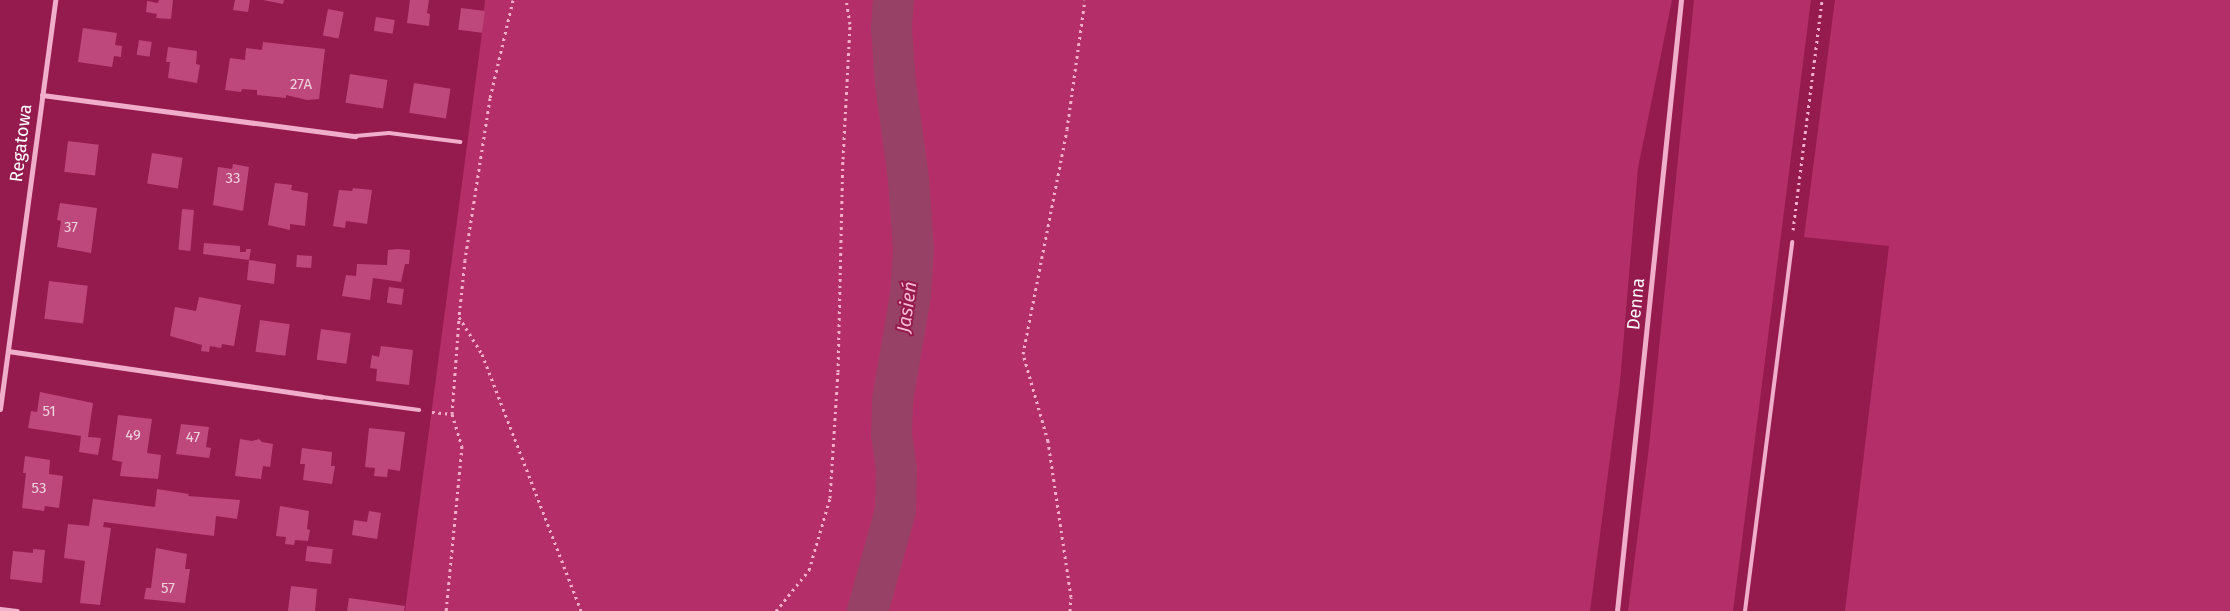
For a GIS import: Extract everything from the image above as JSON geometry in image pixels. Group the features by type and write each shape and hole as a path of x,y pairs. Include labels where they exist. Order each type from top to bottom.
{"street":[{"name":"Regatowa","path":"0,408 54,0"},
{"name":"Denna","path":"1618,611 1681,0"},
{"path":"42,95 355,136"},
{"path":"8,351 322,397"},
{"path":"0,609 17,611"}],"lane":[{"path":"355,136 389,133 460,142"},
{"path":"1745,611 1792,242"},
{"path":"322,397 419,410"}],"path":[{"path":"446,611 462,446 452,414 465,260 490,98 514,0"},
{"path":"776,611 809,570 830,498 838,372 843,159 850,24 846,0"},
{"path":"1070,611 1071,597 1048,441 1023,354 1066,129 1085,0"},
{"path":"1792,242 1822,0"},
{"path":"459,317 482,354 581,611"},
{"path":"419,410 452,414"}],"shaded area":[{"path":"485,0 1672,0 1638,168 1620,382 1590,611 405,611"},
{"path":"1694,0 1811,0 1733,611 1628,611 1649,447"},
{"path":"1835,0 2230,0 2230,611 1845,611 1889,246 1804,237"}],"building":[{"path":"159,0 173,0 171,19 156,18 157,14 146,12 147,1 158,3"},
{"path":"235,0 250,0 248,12 233,10"},
{"path":"263,0 284,0 283,4"},
{"path":"410,0 429,0 427,13 430,14 429,26 407,23"},
{"path":"461,8 485,11 482,33 458,30"},
{"path":"328,9 344,12 339,39 323,36"},
{"path":"376,17 395,20 393,34 374,31"},
{"path":"83,28 117,33 115,45 122,46 121,57 114,56 112,67 78,62"},
{"path":"139,40 152,42 149,57 137,55"},
{"path":"263,42 325,49 319,99 307,100 286,95 286,98 257,95 257,90 242,89 241,92 225,90 230,58 245,60 246,48 262,50"},
{"path":"168,47 197,51 196,64 200,65 197,83 168,78 170,62 166,62"},
{"path":"350,74 388,80 383,109 345,103"},
{"path":"414,83 451,89 446,118 409,113"},
{"path":"68,141 99,145 95,176 64,172"},
{"path":"152,153 183,158 178,188 147,184"},
{"path":"233,164 249,167 243,211 213,205 218,167 232,169"},
{"path":"275,183 292,185 291,190 308,193 305,226 290,224 290,230 268,225"},
{"path":"353,188 372,190 367,224 346,221 345,228 333,226 339,190 352,191"},
{"path":"60,203 97,208 91,253 57,247 61,221 57,220"},
{"path":"182,209 194,210 190,251 178,250"},
{"path":"204,243 240,246 240,252 246,252 246,249 251,249 249,260 203,254"},
{"path":"388,250 410,250 409,264 405,264 401,282 373,278 370,300 342,296 346,275 356,276 357,264 387,265"},
{"path":"297,255 312,256 311,268 296,267"},
{"path":"249,260 276,264 274,284 247,280"},
{"path":"49,281 88,286 83,323 44,319"},
{"path":"389,287 404,289 402,305 387,303"},
{"path":"199,297 241,305 234,346 222,344 221,348 210,346 209,352 201,351 202,345 170,336 175,307 196,311"},
{"path":"260,320 290,324 285,356 256,352"},
{"path":"321,329 351,333 346,364 317,360"},
{"path":"381,346 413,350 409,385 376,381 377,369 370,368 372,355 379,357"},
{"path":"40,392 93,403 88,437 101,438 98,455 79,452 81,436 28,428 31,411 37,412"},
{"path":"118,415 152,419 147,453 161,455 158,479 120,476 122,462 112,460"},
{"path":"181,424 209,427 206,447 211,448 209,458 176,454"},
{"path":"369,428 405,432 400,471 388,469 387,477 374,476 375,468 365,467"},
{"path":"240,439 252,441 259,439 262,442 273,444 270,467 263,466 261,479 235,476"},
{"path":"302,448 332,452 331,466 335,466 332,484 303,480 305,464 300,464"},
{"path":"25,456 50,460 49,474 63,476 59,508 45,506 44,511 22,508 26,473 23,473"},
{"path":"157,489 189,494 188,496 240,500 237,519 216,516 214,536 104,522 103,527 111,528 100,605 80,603 85,561 64,558 68,524 89,526 93,499 155,507"},
{"path":"280,506 309,511 307,529 310,530 308,541 295,540 294,545 285,544 286,537 276,536"},
{"path":"369,511 381,513 377,539 352,535 354,520 367,522"},
{"path":"307,546 333,549 331,564 305,561"},
{"path":"156,548 187,554 185,569 190,569 185,603 144,599 146,588 151,588"},
{"path":"33,549 45,550 42,583 10,579 13,551 33,553"},
{"path":"291,586 317,589 315,611 288,611"},
{"path":"349,598 405,606 404,611 347,611"}],"waterway":[{"name":"Jasień","path":"867,611 895,510 896,469 891,434 892,400 910,295 913,249 908,178 895,83 891,27 893,0"}]}
